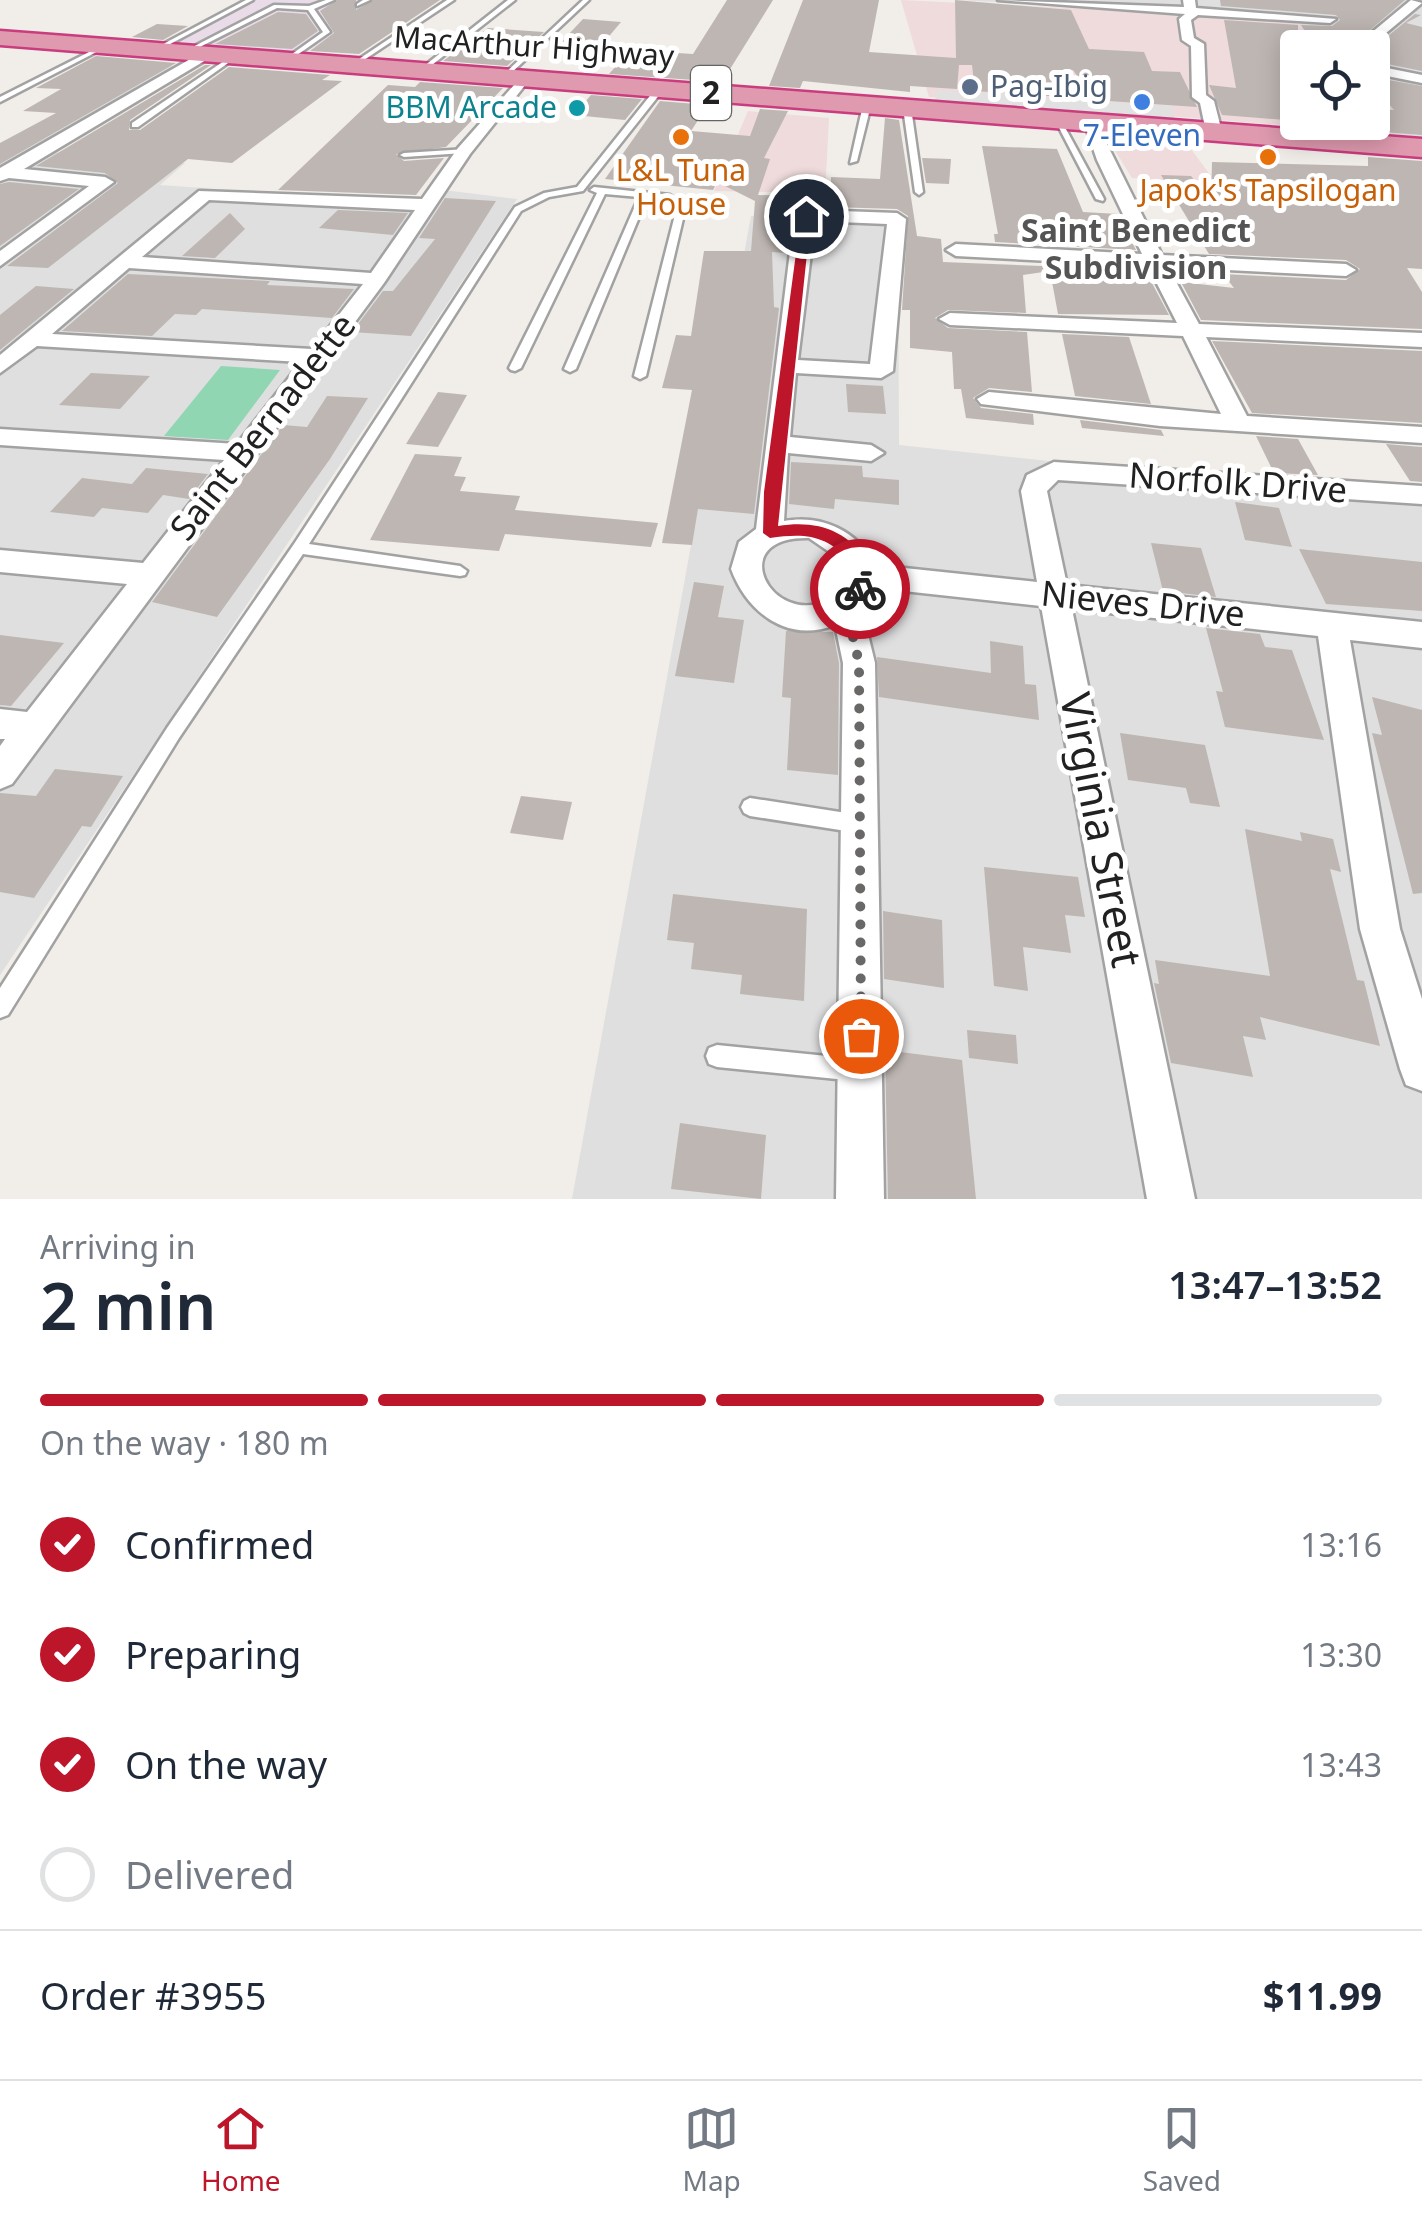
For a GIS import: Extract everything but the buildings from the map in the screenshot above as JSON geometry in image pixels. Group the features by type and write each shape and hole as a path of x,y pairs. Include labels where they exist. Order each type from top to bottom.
{"highway":[{"name":"MacArthur Highway","path":"0,38 1422,148"}],"street":[{"path":"1004,0 1330,19"},
{"path":"1294,0 1298,16"},
{"path":"1381,30 1418,0"},
{"path":"1191,8 1205,20 1209,42 1197,44 1199,97 1207,101 1204,131"},
{"path":"2,173 196,53"},
{"path":"1390,73 1422,79"},
{"name":"Saint Bernadette","path":"0,773 241,452 377,279 513,78"},
{"path":"1088,122 1121,200 1193,328 1237,421"},
{"path":"0,260 105,182 2,173"},
{"path":"0,366 196,200 217,193 429,205"},
{"path":"789,366 881,371 897,219 813,214 803,220 789,366 776,444 770,533 804,528 838,538 860,561 855,591 862,824 860,1199"},
{"path":"956,250 1346,270"},
{"path":"124,262 377,279"},
{"path":"950,319 1422,340"},
{"path":"32,339 318,356"},
{"path":"989,400 1160,418 1422,435"},
{"path":"0,437 241,452"},
{"path":"776,444 871,453"},
{"name":"Norfolk Drive","path":"1054,471 1422,495"},
{"name":"Virginia Street","path":"1054,471 1036,481 1034,492 1057,594 1170,1199"},
{"name":"Nieves Drive","path":"770,533 747,554 743,568 755,597 788,616 830,614 855,591 1057,594 1422,635"},
{"path":"0,561 150,575"},
{"path":"1332,625 1380,929 1422,1069"},
{"path":"0,724 34,727"}],"lane":[{"path":"155,50 250,0"},
{"path":"196,53 276,6 310,8 330,0"},
{"path":"359,5 367,0"},
{"path":"353,65 451,0"},
{"path":"421,70 512,0"},
{"path":"513,78 586,0"},
{"path":"285,61 326,32 310,8"},
{"path":"0,100 105,46"},
{"path":"135,125 235,56"},
{"path":"580,189 660,89"},
{"path":"854,161 867,105"},
{"path":"907,108 918,192"},
{"path":"1057,120 1100,199"},
{"path":"404,155 464,151"},
{"path":"0,1007 173,733 299,548 518,209 547,195 580,189 670,198 682,206 640,376"},
{"path":"515,368 602,191"},
{"path":"570,370 644,196"},
{"path":"299,548 460,571"},
{"path":"750,807 862,824"},
{"path":"717,1056 861,1070"}],"shaded area":[{"path":"245,0 387,0 304,54 167,41"},
{"path":"901,0 1296,19 1303,30 1280,30 1280,125 929,97"},
{"path":"959,0 1422,0 1422,137 1390,134 1390,30 1303,30 1296,19"},
{"path":"163,66 190,67 52,152 185,163 160,185 426,204 443,190 517,199 0,975 0,152"},
{"path":"937,90 1171,106 1174,118 935,100"},
{"path":"748,111 829,118 825,193 714,191"},
{"path":"1108,139 1188,145 1216,183 1132,178"},
{"path":"751,216 898,222 899,445 1422,501 1422,1199 572,1199"}],"green space":[{"path":"221,366 280,370 228,440 164,436"}],"way so far":[{"path":"860,589 846,606 859,663 861,1036"}],"place":[{"name":"Pag-Ibig","path":"970,87"},
{"name":"7-Eleven","path":"1142,102"},
{"name":"BBM Arcade","path":"577,108"},
{"name":"L&L Tuna House","path":"681,137"},
{"name":"Japok's Tapsilogan","path":"1268,157"}],"district":[{"name":"Saint Benedict Subdivision","path":"1136,250"}],"route":[{"path":"806,216 776,444 770,533 804,528 838,538 852,548 860,561 860,589"}]}
